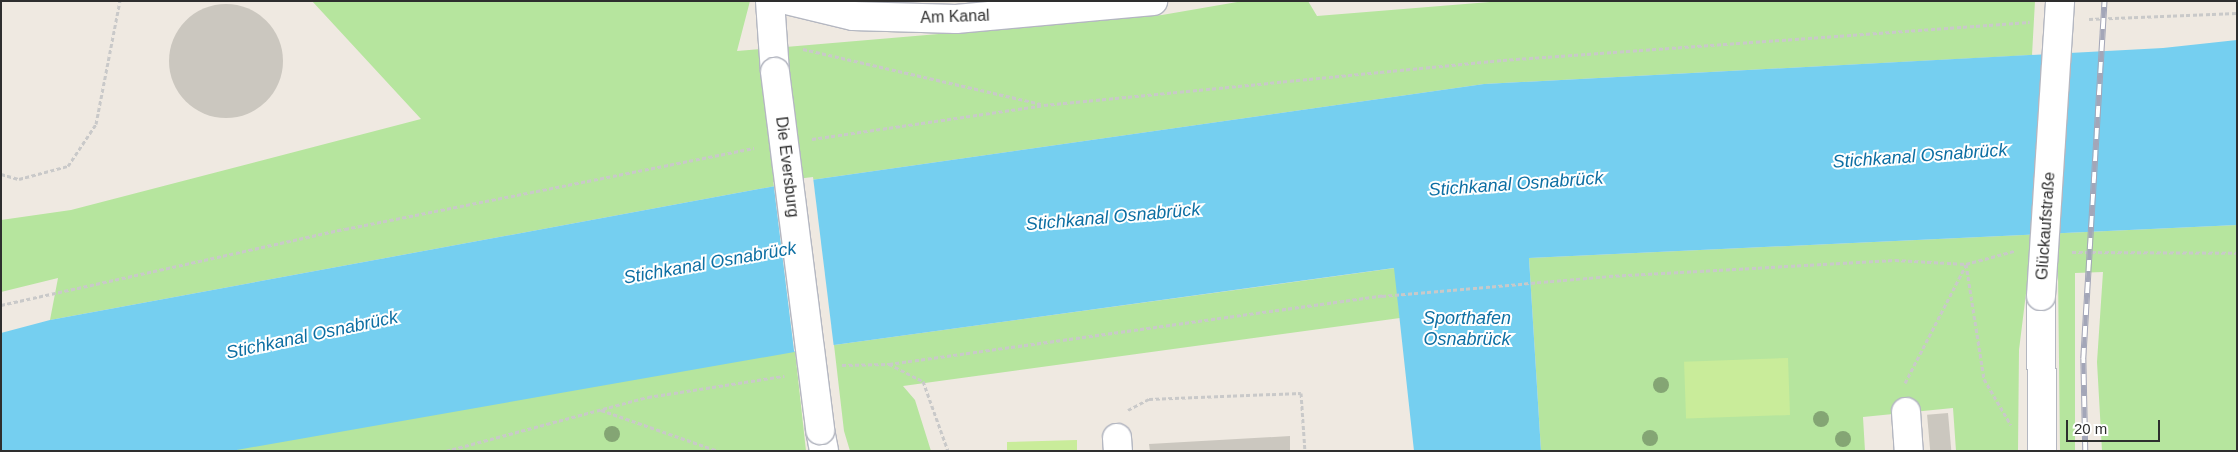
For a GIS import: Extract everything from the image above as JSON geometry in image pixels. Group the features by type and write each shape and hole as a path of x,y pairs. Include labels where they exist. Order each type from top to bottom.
{"street":[{"name":"Die Eversburg","path":"770,1 775,72 822,440"},
{"name":"Am Kanal","path":"790,1 853,16 956,19 1152,1"},
{"name":"Glückaufstraße","path":"2042,451 2041,296 2060,1"},
{"path":"1906,412 1909,451"}],"path":[{"path":"1,174 19,179 68,166 96,124 120,1"},
{"path":"2084,19 2237,12"},
{"path":"809,140 1044,105 1503,60 2037,21"},
{"path":"772,44 1044,105"},
{"path":"1,306 326,232 760,147"},
{"path":"832,367 859,362 889,364 1382,296 1895,260 1966,264 2020,251"},
{"path":"2069,252 2237,253"},
{"path":"1906,412 1904,380 1966,264"},
{"path":"1966,264 1984,379 2017,435"},
{"path":"889,364 923,380 948,451"},
{"path":"446,451 601,410 796,375"},
{"path":"1117,444 1126,412 1149,399 1301,393 1305,451"},
{"path":"601,410 718,451"}],"green space":[{"path":"312,1 750,1 737,51 1162,15 1243,1 1308,1 1317,16 1502,1 2035,1 2032,55 1484,84 797,182 50,320 58,278 1,292 1,220 71,210 421,119"},
{"path":"2237,225 2237,451 2102,451 2097,362 2103,272 2075,273 2075,451 2060,451 2058,272 2029,269 2019,350 2018,451 1956,451 1953,408 1863,417 1865,451 1541,451 1529,258"},
{"path":"1395,268 1400,318 903,386 915,400 931,451 850,451 844,431 834,345"},
{"path":"795,351 806,451 231,451 260,443"},
{"path":"1788,358 1790,415 1686,419 1684,362"},
{"path":"1077,440 1077,451 1007,451 1007,442"}],"water":[{"path":"2237,40 2237,225 1529,258 1541,451 1414,451 1394,268 834,345 231,451 1,451 1,333 50,320 797,182 1484,84 2163,48"}],"pier":[{"path":"813,177 834,347 794,352 773,182"}],"building":[{"path":"226,4 248,8 267,20 279,39 283,61 279,83 267,102 248,114 226,118 204,114 185,102 173,83 169,61 173,39 185,20 204,8"},
{"path":"1948,413 1951,451 1930,451 1927,415"},
{"path":"1290,436 1290,451 1150,451 1149,444"}],"railway":[{"path":"2085,451 2083,359 2104,1"}],"water label":[{"name":"Stichkanal Osnabrück","path":"1920,156"},
{"name":"Stichkanal Osnabrück","path":"1516,184"},
{"name":"Stichkanal Osnabrück","path":"1113,217"},
{"name":"Stichkanal Osnabrück","path":"710,263"},
{"name":"Sporthafen Osnabrück","path":"1467,329"},
{"name":"Stichkanal Osnabrück","path":"312,335"}]}
